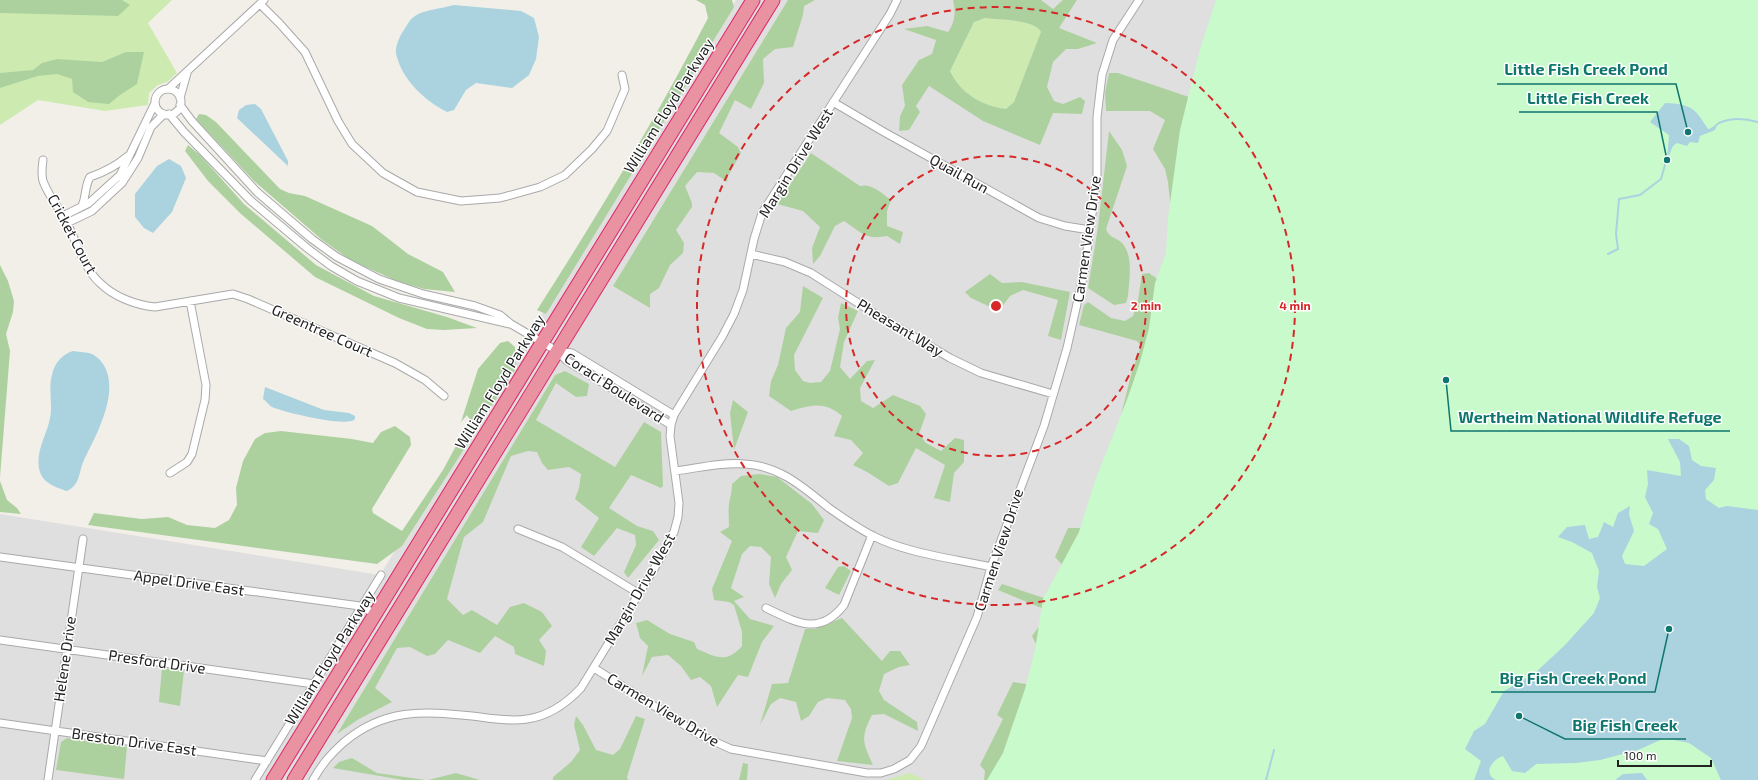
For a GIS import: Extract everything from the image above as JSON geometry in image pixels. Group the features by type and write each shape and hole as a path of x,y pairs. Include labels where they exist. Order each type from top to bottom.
{"highway":[{"name":"William Floyd Parkway","path":"273,780 753,0"},
{"path":"294,780 773,0"}],"street":[{"name":"Margin Drive West","path":"313,780 322,763 333,752 357,731 373,722 392,716 417,712 509,720 528,719 545,714 570,700 581,688 654,569 674,532 678,517 679,503 670,436 671,425 674,415 722,337 734,314 743,290 762,213 890,14 897,0"},
{"name":"Carmen View Drive","path":"594,668 700,735 731,749 867,773 882,773 894,769 910,760 921,746 927,734 977,617 991,567 1026,469 1037,444 1053,394 1077,308 1090,230 1097,177 1097,117 1102,75 1113,40 1139,0"},
{"path":"511,324 399,298 357,281 332,266 307,248 250,200 166,114 158,109 156,97 159,92 168,89 187,73 198,60 262,2 305,52 338,121 352,144 383,173 417,192 461,201 500,198 540,187 565,175 592,149 607,131 625,89 622,75"},
{"path":"65,220 82,206 96,202 116,190 128,176 138,158 151,127 166,114 176,112 187,73"},
{"path":"168,89 176,91 180,101"},
{"name":"Coraci Boulevard","path":"180,101 196,126 257,192 312,239 337,257 379,279 423,294 475,306 500,315 511,324 557,351 567,361 671,425"},
{"name":"Quail Run","path":"834,102 884,132 1040,218 1065,226 1090,230"},
{"path":"65,220 92,210 96,202 120,175 156,103"},
{"path":"82,206 86,196 85,186 90,177 108,170 130,154"},
{"name":"Cricket Court","path":"43,160 41,173 44,183 65,220 89,269 98,282 111,292 143,306 155,308 190,301"},
{"path":"86,196 96,202"},
{"name":"Pheasant Way","path":"751,254 784,262 811,273 950,358 981,373 1053,394"},
{"name":"Greentree Court","path":"190,301 233,294 248,299 395,363 425,380 444,396"},
{"path":"170,473 186,462 192,454 205,400 206,384 190,301"},
{"name":"Coraci Boulevard","path":"557,351 572,353 674,415"},
{"path":"675,471 729,464 764,466 794,480 849,522 872,535 898,546 991,567"},
{"path":"518,529 562,547 638,593"},
{"path":"766,608 801,624 810,625 830,619 844,604 872,535"},
{"name":"Helene Drive","path":"48,780 83,539"},
{"name":"Appel Drive East","path":"0,557 360,606 376,614"},
{"path":"255,780 380,575"},
{"name":"Presford Drive","path":"0,640 314,684"},
{"name":"Breston Drive East","path":"0,723 267,761"}],"shaded area":[{"path":"736,0 1235,0 1190,206 1012,780 0,780 0,514 380,575"}],"green space":[{"path":"0,0 172,0 148,23 177,73 167,82 158,85 149,93 148,105 105,111 38,100 0,125"},
{"path":"0,0 122,0 130,5 118,16 0,13"},
{"path":"696,0 732,0 734,7 546,314 537,310 626,166 708,18 705,5"},
{"path":"788,0 815,0 804,6 803,15 793,47 775,49 763,59 764,83 751,109 735,100 719,133 738,147 741,153 728,176 727,182 714,173 697,172 685,186 692,203 692,207 676,230 684,243 683,253 670,265 659,288 650,294 650,308 613,286"},
{"path":"953,0 1041,0 1053,9 1063,0 1077,0 1059,28 1097,43 1078,49 1066,49 1053,62 1047,87 1054,101 1063,104 1080,97 1085,101 1082,114 1053,113 1040,145 983,121 929,86 916,106 920,112 909,130 899,131 900,116 905,106 902,85 919,60 932,54 936,40 904,29 927,26 948,32 955,13","holes":["985,18 1024,22 1032,25 1041,32 1014,102 1006,109 989,105 973,97 960,86 950,71 974,22"]},
{"path":"1216,0 1758,0 1758,780 987,780 1003,753 1025,689 1035,650 1043,599 1079,532 1095,481 1140,362 1149,328 1155,283 1166,253 1168,218 1180,130 1200,49"},
{"path":"985,18 1024,22 1032,25 1041,32 1014,102 1006,109 980,102 973,98 954,79 950,71 974,22"},
{"path":"126,52 144,52 137,84 109,104 88,102 73,92 72,79 57,74 38,76 0,88 0,73 33,70 42,63 57,59 102,62"},
{"path":"1109,73 1118,73 1192,98 1195,110 1190,177 1181,260 1154,368 1102,500 1094,534 1082,571 1066,605 1045,681 1006,780 984,780 985,771 980,765 1003,719 997,715 1013,682 1033,685 1040,655 1032,636 1043,621 1044,609 998,590 1002,584 1050,600 1060,582 1065,568 1055,557 1068,528 1092,528 1115,453 1122,411 1132,371 1141,346 1137,341 1079,325 1084,305 1088,302 1111,318 1125,321 1133,316 1138,300 1142,274 1149,273 1160,281 1166,268 1173,231 1168,182 1165,169 1153,149 1165,120 1150,111 1106,111 1105,93"},
{"path":"199,114 206,115 216,122 280,189 289,193 305,196 372,226 408,254 443,272 455,292 424,289 397,281 350,260 321,239 254,181 196,119"},
{"path":"1109,131 1122,150 1127,166 1106,229 1111,236 1122,243 1126,248 1130,268 1126,303 1114,305 1088,288 1098,227"},
{"path":"188,145 201,156 244,204 316,265 374,296 447,317 477,328 444,330 427,329 399,318 315,277 241,214 208,181 185,151"},
{"path":"811,153 860,186 864,185 872,187 891,200 887,211 887,226 903,232 900,244 887,236 868,236 844,221 835,226 820,256 813,264 812,248 820,227 803,211 777,204"},
{"path":"0,265 8,281 14,301 13,312 6,334 10,351 0,477"},
{"path":"990,274 1002,283 1022,282 1070,292 1061,340 1048,336 1058,300 1023,290 1010,296 999,311 971,298 965,292"},
{"path":"803,286 823,298 794,355 795,370 803,381 810,383 821,382 830,371 840,329 838,318 841,303 858,311 844,342 840,367 850,379 867,361 875,360 860,388 861,401 873,408 893,395 920,406 926,414 919,434 926,443 941,451 955,438 964,440 964,462 954,473 950,502 934,498 945,465 916,448 898,483 889,486 853,465 863,453 851,440 834,436 842,416 836,411 823,406 812,406 791,411 769,396 771,381 778,365 786,328 800,312"},
{"path":"508,341 515,347 516,368 402,546 377,564 88,525 94,513 142,519 168,517 187,525 215,528 229,520 237,505 236,488 243,461 255,439 265,433 281,431 352,439 373,443 381,432 395,426 410,437 411,445 372,509 373,513 402,531 443,470 470,420 467,415 456,428 461,422 478,369 500,343"},
{"path":"565,371 589,384 587,396 576,397 556,383 536,420 615,467 644,422 661,432 663,486 661,488 631,475 609,508 637,526 653,531 659,540 628,578 624,572 636,545 635,535 617,528 594,556 581,547 599,518 575,499 579,488 581,474 569,467 548,470 542,463 537,452 528,451 511,456 483,522 464,537 447,599 463,615 472,610 497,625 510,607 524,603 542,612 552,626 539,640 546,651 544,666 515,654 514,647 495,636 480,653 448,640 435,654 427,656 410,647 397,648 375,688 392,702 359,719 337,734 555,375"},
{"path":"733,400 748,412 734,450 730,413"},
{"path":"759,474 777,477 812,504 824,520 818,533 798,531 786,557 792,570 781,584 775,598 769,584 771,557 761,547 750,546 742,554 731,588 744,597 734,601 750,619 774,626 762,642 748,677 738,675 717,707 711,686 700,677 691,680 681,666 668,655 652,657 642,676 648,646 640,638 636,623 647,620 670,634 694,642 697,649 715,656 726,657 736,652 742,646 742,632 734,605 729,602 714,600 712,589 732,541 720,532 729,527 729,507 732,484 741,476"},
{"path":"0,481 7,500 17,508 21,514 0,512"},
{"path":"844,566 851,571 839,595 825,588 838,567"},
{"path":"842,618 882,661 890,651 900,651 910,665 899,667 884,674 879,691 884,700 917,722 918,731 884,714 872,715 864,735 864,740 873,765 837,761 852,718 851,709 845,700 827,698 818,702 809,716 801,721 796,702 780,698 771,704 760,725 772,684 788,683 805,629 815,629"},
{"path":"162,668 184,671 180,706 159,702"},
{"path":"576,716 583,725 596,750 613,755 620,749 636,716 645,719 627,777 628,780 553,780 553,777 571,762 580,750 574,725"},
{"path":"67,738 127,747 124,779 56,770 61,742"},
{"path":"352,758 377,773 426,780 403,780 333,768 339,762"},
{"path":"743,763 748,764 747,780 739,780"},
{"path":"456,773 480,780 428,780"},
{"path":"910,773 925,780 886,780"}],"water":[{"path":"454,5 521,11 534,18 539,37 536,59 529,75 512,88 476,83 466,90 454,110 447,112 430,102 415,88 403,72 396,50 401,35 413,17 423,12"},
{"path":"1665,103 1687,106 1691,108 1696,112 1708,129 1712,129 1717,124 1715,130 1700,136 1698,143 1690,142 1687,146 1677,143 1673,146 1667,160 1669,135 1650,122"},
{"path":"255,104 261,109 288,161 288,166 237,118 239,110 246,105"},
{"path":"169,159 181,166 186,178 172,212 153,233 144,228 135,217 135,194 157,166"},
{"path":"73,351 89,353 99,359 108,375 109,387 105,413 100,426 84,460 77,482 67,491 55,487 44,479 40,472 39,458 50,418 50,386 53,371 57,363 65,354"},
{"path":"265,387 324,410 349,413 355,416 355,419 341,422 301,415 272,407 263,399"},
{"path":"1668,439 1679,439 1689,446 1692,460 1701,466 1716,468 1714,480 1705,490 1706,499 1719,508 1727,506 1758,510 1758,780 1721,780 1711,758 1689,743 1665,738 1638,750 1600,760 1576,763 1536,764 1525,773 1512,771 1503,756 1490,766 1490,774 1496,780 1474,780 1481,761 1465,749 1474,731 1485,724 1504,691 1536,672 1565,645 1594,613 1600,598 1597,587 1599,571 1592,553 1572,542 1558,537 1567,527 1585,525 1589,539 1598,537 1604,522 1613,527 1618,513 1630,506 1629,514 1634,531 1622,556 1625,564 1644,566 1667,549 1658,529 1649,524 1653,513 1645,497 1648,484 1647,470 1681,476 1680,462"},
{"path":"1642,773 1647,780 1615,780 1623,774"}],"waterway":[{"path":"1711,129 1719,123 1733,119 1758,122"},
{"path":"1608,254 1618,249 1616,234 1619,199 1640,195 1661,179 1667,158"},
{"path":"1266,780 1274,750"}],"place":[{"name":"Little Fish Creek Pond","path":"1688,132"},
{"name":"Little Fish Creek","path":"1667,160"},
{"name":"Wertheim National Wildlife Refuge","path":"1446,380"},
{"name":"Big Fish Creek Pond","path":"1669,629"},
{"name":"Big Fish Creek","path":"1519,716"}]}
